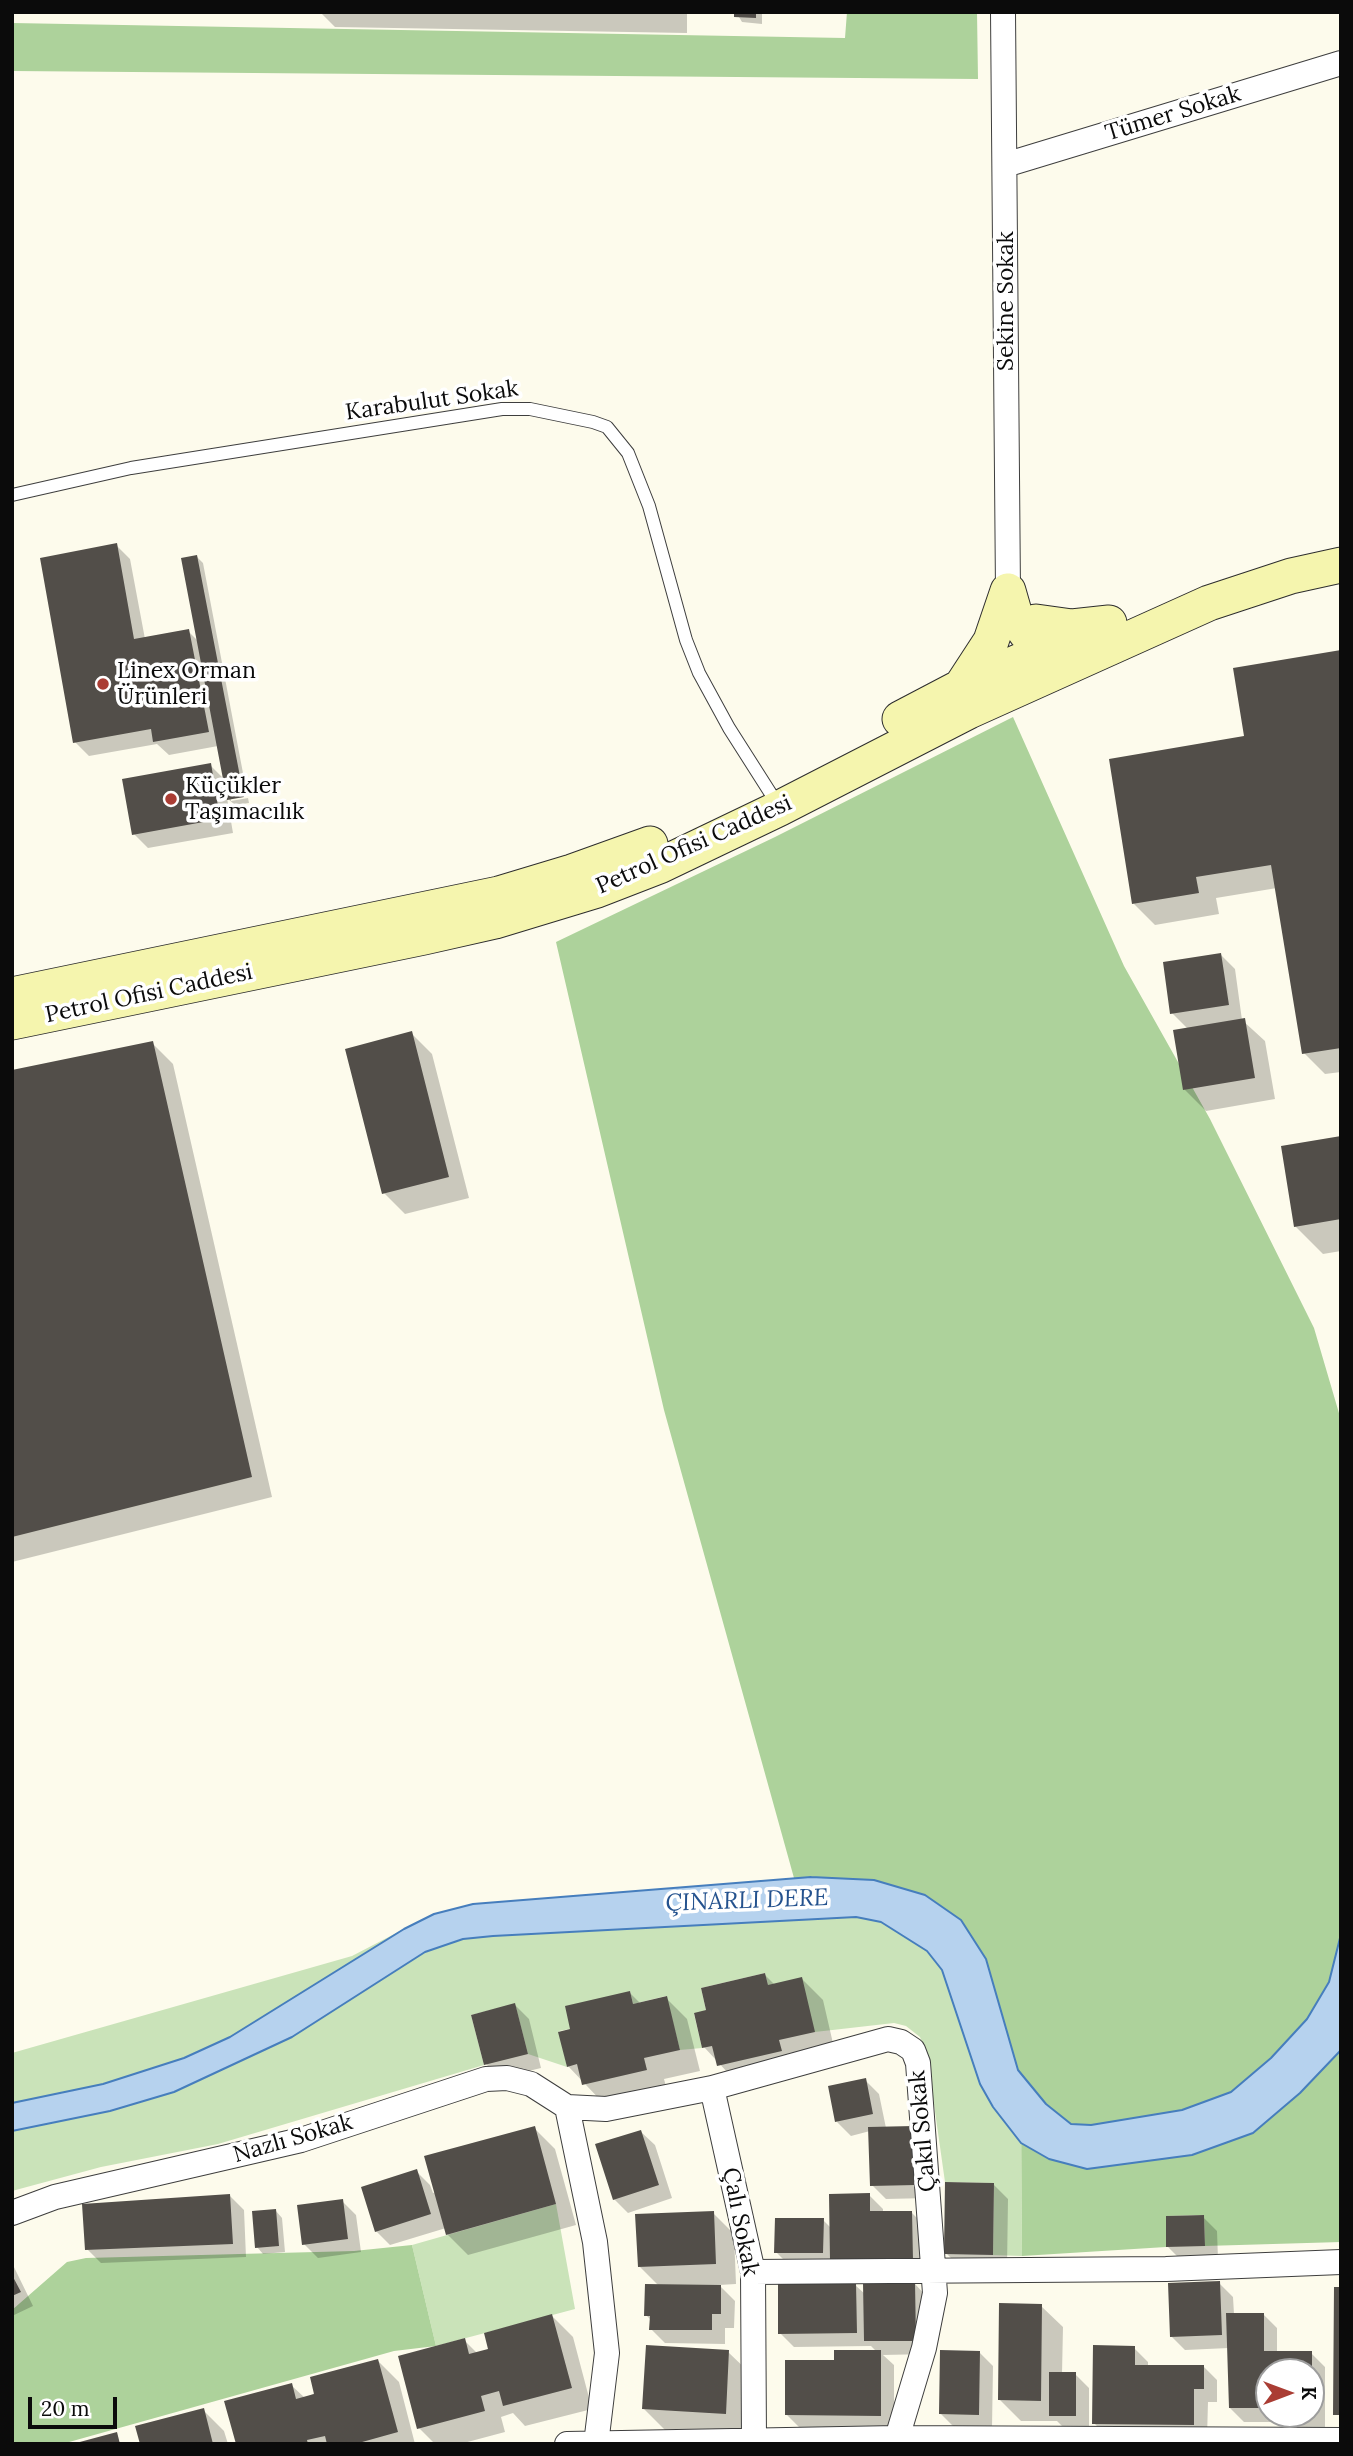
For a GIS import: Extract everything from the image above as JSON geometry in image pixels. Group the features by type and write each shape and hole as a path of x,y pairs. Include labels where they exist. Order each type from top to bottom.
{"street":[{"name":"Sekine Sokak","path":"1003,12 1008,591"},
{"name":"Tümer Sokak","path":"1005,166 1341,63"},
{"name":"Petrol Ofisi Caddesi","path":"1112,634 1200,583 1285,556 1341,544"},
{"name":"Petrol Ofisi Caddesi","path":"12,1021 495,921 597,890 659,866 774,799 965,699 1112,634 1291,576 1341,565"},
{"path":"1008,591 1018,612 1032,621 1052,627 1112,634"},
{"path":"1008,591 1016,619 1027,634 1056,646"},
{"path":"965,699 990,689 1003,669 1011,620 1008,591"},
{"path":"965,699 1008,591"},
{"path":"1003,669 1056,646 1112,634"},
{"name":"Petrol Ofisi Caddesi","path":"12,995 499,894 572,872 774,799"},
{"name":"Çakıl Sokak","path":"567,2107 606,2109 712,2088 888,2039 913,2050 918,2063 935,2269 931,2319 897,2438"},
{"name":"Nazlı Sokak","path":"12,2213 55,2197 301,2140 486,2079 507,2078 531,2084 567,2107"},
{"name":"Çalı Sokak","path":"712,2088 753,2272 754,2441"},
{"path":"567,2107 595,2242 607,2353 596,2444"},
{"path":"753,2272 935,2269 1166,2270 1341,2262"},
{"path":"567,2444 897,2438 1027,2442 1341,2441"}],"lane":[{"name":"Karabulut Sokak","path":"12,495 131,468 502,409 530,409 607,427 628,453 649,506 686,640 699,673 774,799"}],"green space":[{"path":"847,12 977,12 978,79 12,71 12,23 845,38"},
{"path":"1013,717 1124,966 1210,1119 1314,1328 1341,1420 1341,2242 1205,2246 1204,2215 1167,2216 1166,2247 1022,2256 1021,2110 934,1930 793,1897 794,1878 664,1410 556,942 775,837"},
{"path":"799,1897 930,1927 1021,2110 1022,2256 993,2255 994,2183 945,2182 927,2055 920,2037 906,2026 894,2023 815,2032 768,1985 765,1973 701,1988 706,2010 694,2014 702,2048 680,2050 666,1996 633,2004 630,1991 570,2029 559,2031 567,2067 528,2054 515,2004 471,2015 484,2065 218,2144 101,2167 12,2191 12,2117 188,2067 424,1933"},
{"path":"404,1929 230,2037 184,2058 103,2084 12,2103 12,2053 352,1956"},
{"path":"556,2204 575,2309 436,2346 412,2245"},
{"path":"412,2245 436,2346 394,2351 62,2444 12,2444 12,2310 67,2262 86,2258 354,2251"}],"water":[{"name":"ÇINARLI DERE","path":"811,1877 874,1880 925,1895 961,1920 986,1959 1018,2070 1046,2104 1071,2124 1091,2125 1182,2110 1231,2092 1271,2058 1307,2019 1329,1982 1341,1934 1341,2050 1300,2093 1253,2133 1192,2155 1087,2169 1049,2159 1021,2143 993,2107 980,2084 942,1970 927,1951 881,1922 856,1917 493,1936 463,1939 425,1952 292,2037 174,2092 110,2111 12,2131 12,2103 103,2084 184,2058 230,2037 404,1929 434,1914 473,1904"}],"building":[{"path":"734,12 756,12 756,18 734,17"},
{"name":"Linex Orman Ürünleri","path":"117,543 134,639 189,629 209,732 153,742 151,729 73,743 40,558"},
{"path":"197,555 244,797 227,800 181,558"},
{"path":"1341,650 1341,1048 1302,1054 1271,865 1196,877 1199,893 1132,904 1109,759 1244,736 1233,668"},
{"name":"Küçükler Taşımacılık","path":"211,763 220,819 132,835 122,779"},
{"path":"1221,953 1229,1005 1170,1014 1163,962"},
{"path":"1245,1018 1255,1078 1183,1090 1173,1030"},
{"path":"412,1031 449,1177 382,1194 345,1049"},
{"path":"153,1041 252,1477 12,1537 12,1070"},
{"path":"1341,1136 1341,1219 1294,1227 1281,1146"},
{"path":"765,1973 768,1985 802,1977 815,2032 779,2040 782,2051 717,2066 712,2046 702,2048 694,2013 706,2010 701,1988"},
{"path":"630,1991 633,2004 667,1996 680,2050 644,2058 647,2070 582,2085 577,2064 567,2067 558,2032 570,2029 565,2006"},
{"path":"515,2003 528,2054 484,2065 471,2015"},
{"path":"866,2078 873,2114 835,2122 828,2086"},
{"path":"535,2126 556,2204 446,2235 424,2156"},
{"path":"914,2126 916,2185 870,2186 868,2127"},
{"path":"641,2130 659,2185 613,2200 595,2144"},
{"path":"417,2169 431,2214 375,2232 361,2187"},
{"path":"945,2182 994,2183 993,2255 944,2254"},
{"path":"870,2193 870,2211 912,2211 913,2260 830,2261 829,2194"},
{"path":"230,2194 233,2244 85,2250 82,2204"},
{"path":"343,2199 348,2239 302,2245 297,2205"},
{"path":"276,2209 279,2246 255,2248 252,2211"},
{"path":"714,2211 716,2264 638,2267 635,2214"},
{"path":"1204,2215 1205,2246 1166,2247 1166,2216"},
{"path":"775,2218 824,2218 823,2253 774,2253"},
{"path":"12,2275 21,2292 12,2296"},
{"path":"1220,2281 1222,2335 1170,2337 1168,2283"},
{"path":"915,2282 916,2341 864,2341 863,2283"},
{"path":"856,2283 857,2333 778,2334 778,2284"},
{"path":"645,2284 721,2285 721,2314 712,2314 712,2330 649,2330 650,2316 644,2316"},
{"path":"1334,2287 1341,2287 1341,2415 1333,2415"},
{"path":"999,2303 1042,2304 1041,2401 998,2400"},
{"path":"1226,2313 1264,2313 1264,2351 1312,2351 1312,2358 1255,2358 1255,2408 1229,2408"},
{"path":"552,2314 572,2388 503,2406 499,2391 481,2396 485,2411 417,2429 398,2356 465,2338 469,2354 488,2349 484,2333"},
{"path":"646,2345 729,2350 726,2414 642,2409"},
{"path":"1093,2345 1135,2346 1135,2365 1204,2365 1204,2389 1194,2389 1194,2425 1092,2424"},
{"path":"834,2350 881,2350 881,2416 785,2415 785,2360 834,2360"},
{"path":"940,2350 980,2351 979,2415 939,2414"},
{"path":"378,2359 398,2432 355,2444 327,2444 325,2436 307,2440 308,2444 236,2444 224,2401 292,2383 296,2399 314,2394 310,2377"},
{"path":"1049,2372 1076,2372 1076,2416 1049,2416"},
{"path":"204,2408 213,2444 140,2444 135,2426"},
{"path":"117,2432 120,2444 76,2444 76,2443"}],"place":[{"name":"Linex Orman Ürünleri","path":"103,684"},
{"name":"Küçükler Taşımacılık","path":"171,799"}]}
